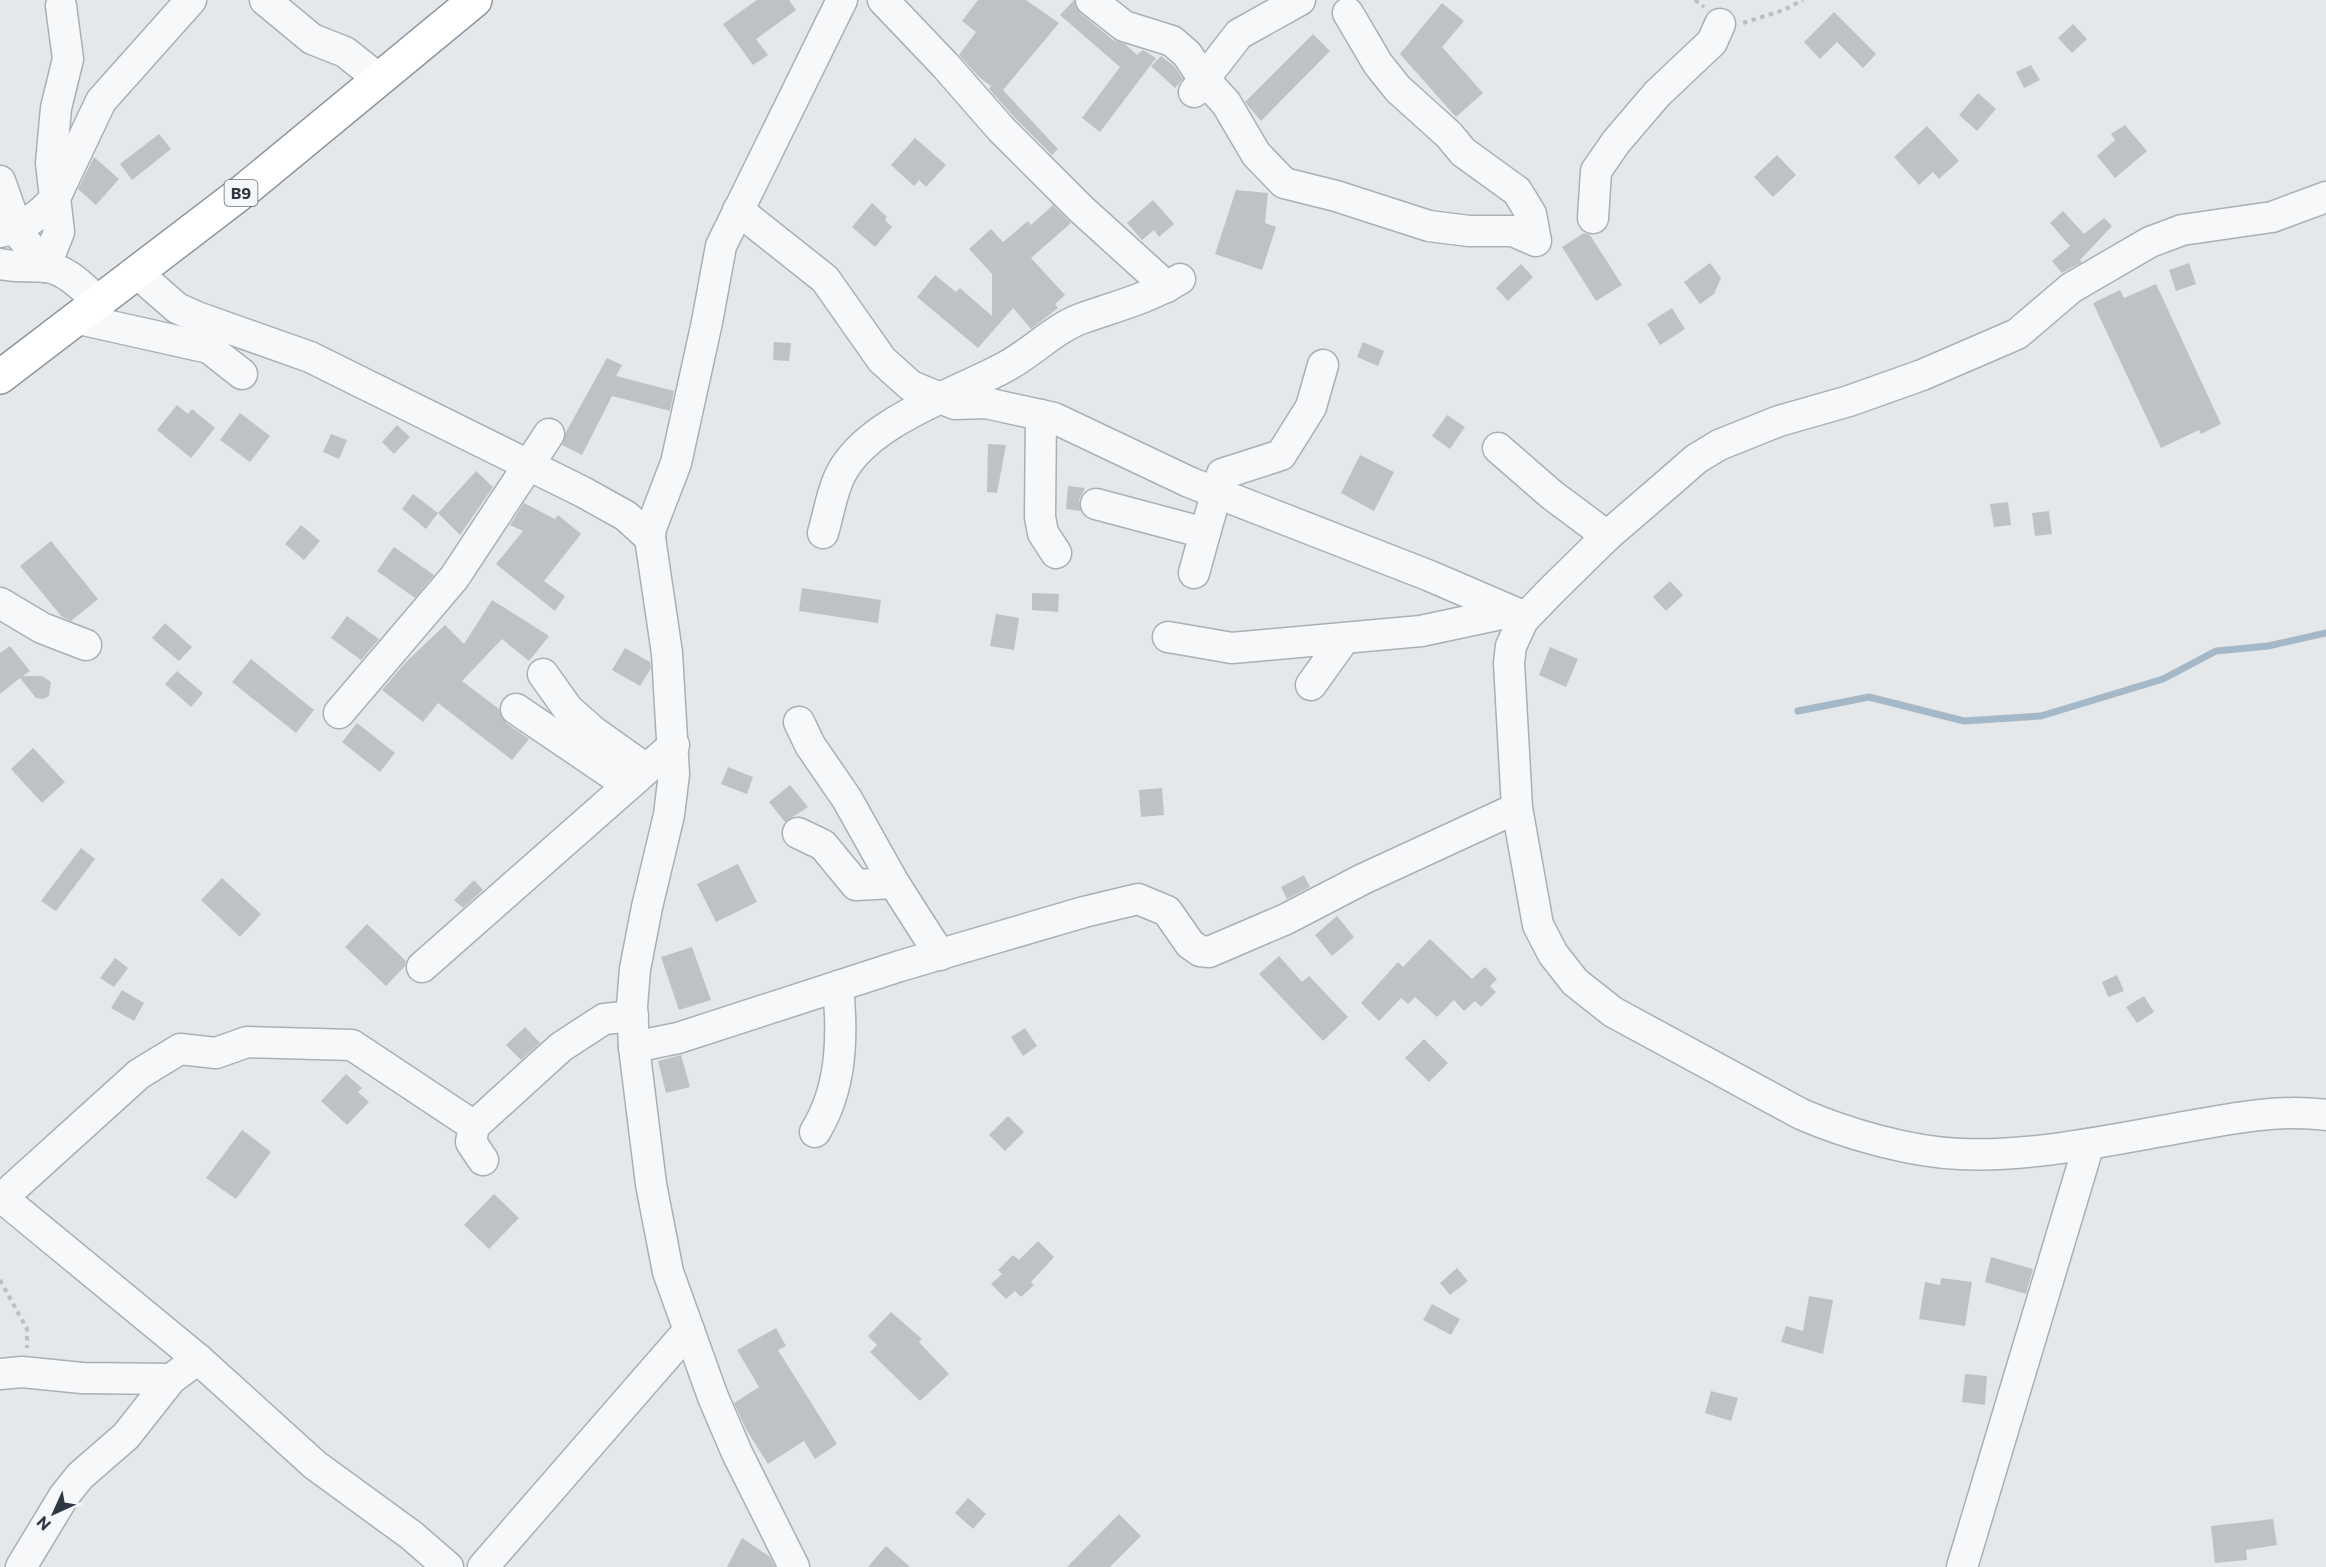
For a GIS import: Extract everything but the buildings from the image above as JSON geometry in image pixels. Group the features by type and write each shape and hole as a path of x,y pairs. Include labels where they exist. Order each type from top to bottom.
{"highway":[{"name":"B9","path":"0,377 90,311 246,189 475,0"}],"street":[{"path":"9,231 45,211 55,198 101,101 165,12 191,0"},
{"path":"265,0 312,39 345,52 379,79"},
{"path":"794,1567 737,1453 668,1272 659,1226 634,1047 633,1016 639,948 669,815 674,774 667,653 650,538 657,509 676,464 721,246 842,0"},
{"path":"824,533 838,478 866,442 936,397 987,377 1082,318 1131,304 1173,283 1081,209 1001,129 884,0"},
{"path":"1091,0 1124,26 1172,41 1187,54 1199,85 1226,103 1256,154 1284,183 1336,195 1429,226 1469,231 1513,231 1536,241 1532,214 1517,191 1463,153 1449,135 1398,89 1378,64 1348,13"},
{"path":"1199,85 1239,34 1300,0"},
{"path":"45,267 59,232 51,163 56,108 68,59 61,6"},
{"path":"1593,218 1596,171 1657,94 1712,42 1720,24"},
{"path":"0,181 9,231 45,267"},
{"path":"1168,637 1232,648 1421,631 1517,616 1696,459 1719,445 1779,421 1849,401 1922,375 2017,333 2071,288 2150,242 2182,230 2272,218 2326,197"},
{"path":"738,210 825,279 882,360 911,386 955,404 986,403 1054,418 1218,494 1430,576 1517,616"},
{"path":"0,264 14,268 45,267 62,271 90,311 209,348 242,374"},
{"path":"137,273 177,308 197,318 310,357 627,516 650,538"},
{"path":"1194,573 1222,474 1281,455 1311,407 1323,365"},
{"path":"1041,415 1040,517 1042,533 1056,553"},
{"path":"339,713 454,578 549,434"},
{"path":"1498,448 1552,495 1608,536"},
{"path":"1096,504 1205,532"},
{"path":"0,603 42,628 86,645"},
{"path":"1517,616 1509,663 1517,808 1538,925 1553,954 1575,982 1613,1012 1777,1102 1822,1124 1924,1150 1959,1154 1999,1153 2089,1144 2271,1116 2326,1115"},
{"path":"1311,685 1344,639"},
{"path":"543,674 568,709 594,732 637,777"},
{"path":"516,709 637,777"},
{"path":"799,722 810,746 847,799 894,884 940,955"},
{"path":"422,967 674,745"},
{"path":"634,1047 678,1038 940,955 1084,912 1138,899 1167,911 1190,944 1200,951 1209,952 1243,939 1363,879 1517,808"},
{"path":"798,833 822,845 856,885 894,884"},
{"path":"815,1132 829,1109 839,1066 841,1019 838,986"},
{"path":"483,1160 471,1142 474,1126 561,1047 604,1019 633,1016"},
{"path":"448,1567 411,1535 315,1464 198,1359 1,1197 139,1074 180,1048 216,1053 247,1042 352,1045 474,1126"},
{"path":"1962,1567 2089,1144"},
{"path":"483,1567 689,1330"},
{"path":"21,1567 64,1496 80,1476 126,1436 171,1379 198,1359"},
{"path":"11,1373 82,1378 171,1379"}],"path":[{"path":"1695,0 1720,24 1735,25 1784,10 1803,0"},
{"path":"0,1280 27,1329 11,1373"}],"waterway":[{"path":"1798,711 1869,697 1964,721 2041,716 2163,679 2216,651 2268,646 2326,633"}]}
